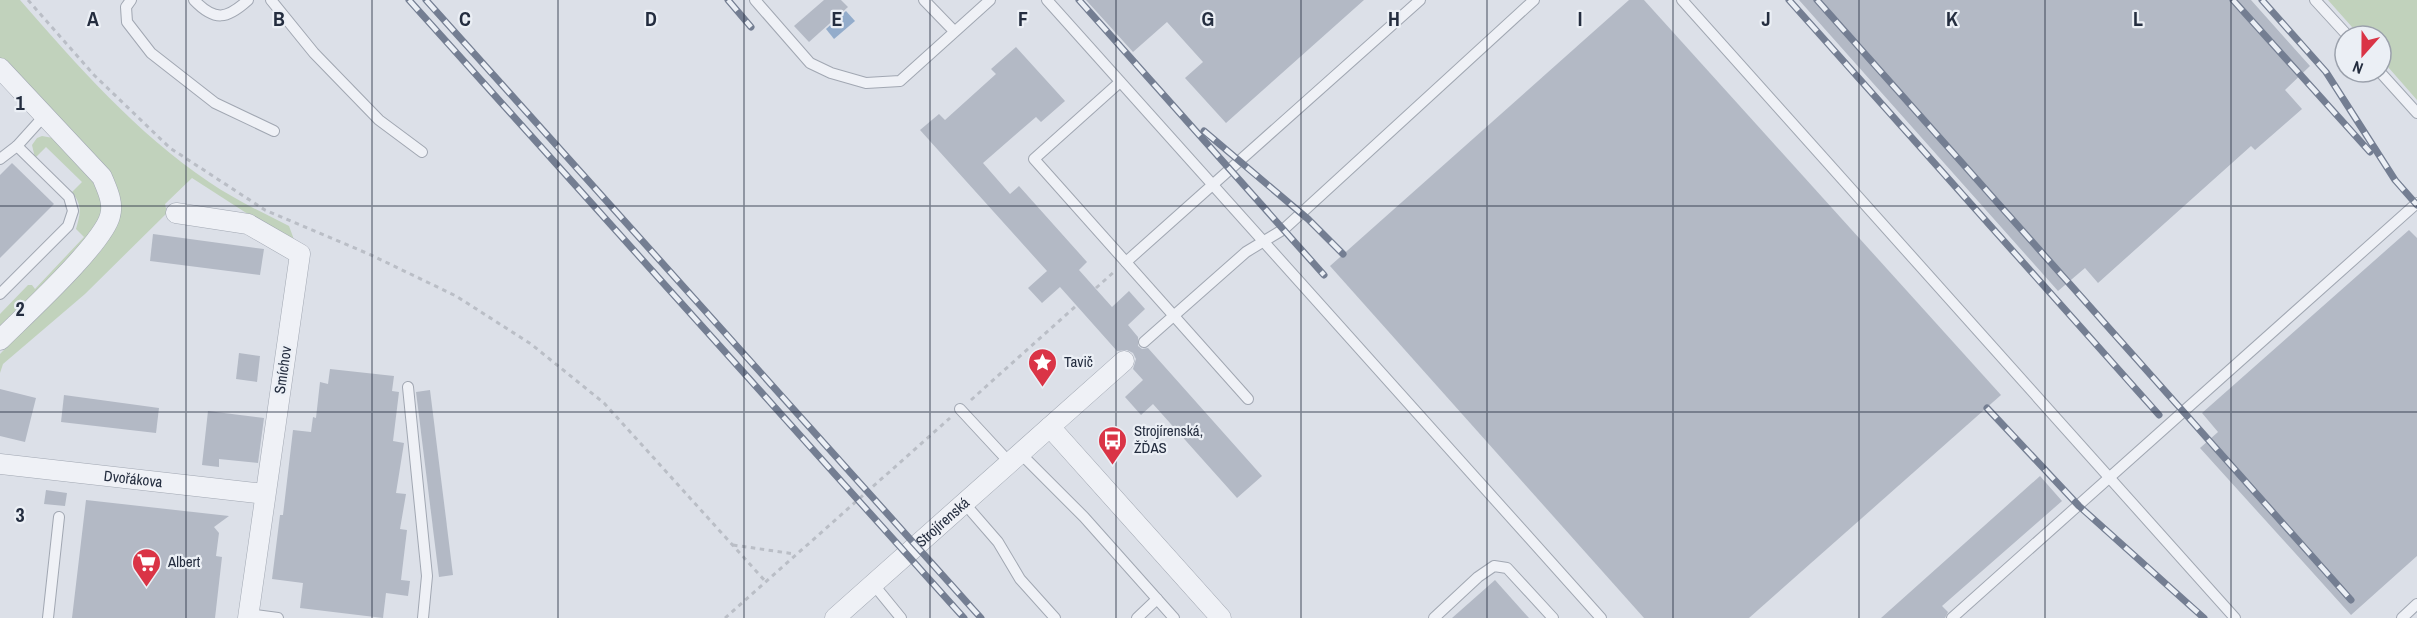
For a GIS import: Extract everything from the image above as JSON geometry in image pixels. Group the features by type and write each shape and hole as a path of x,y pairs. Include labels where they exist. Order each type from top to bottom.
{"street":[{"path":"0,68 102,177 110,194 111,216 99,238 0,340"},
{"name":"Smíchov","path":"176,213 248,224 300,254 249,616"},
{"name":"Strojírenská","path":"835,618 1124,361"},
{"path":"1050,427 1221,618"},
{"name":"Dvořákova","path":"0,464 265,494"}],"lane":[{"path":"131,0 126,7 127,22 151,53 214,103 274,131"},
{"path":"194,0 203,10 218,16 233,13 248,0"},
{"path":"271,0 314,53 379,120 422,152"},
{"path":"755,0 810,63 831,74 866,83 900,81 990,0"},
{"path":"924,0 954,31"},
{"path":"1047,0 1601,618"},
{"path":"1126,262 1420,0"},
{"path":"1144,342 1246,252 1284,230 1534,0"},
{"path":"1682,0 2235,618"},
{"path":"2315,0 2337,24"},
{"path":"1120,82 1034,159 1248,399"},
{"path":"2391,84 2417,113"},
{"path":"0,159 17,146 45,115"},
{"path":"0,294 68,226 73,211 69,197 17,146"},
{"path":"1952,618 2417,203"},
{"path":"408,387 427,576 423,618"},
{"path":"960,409 1084,517 1174,618"},
{"path":"964,504 998,542 1020,579 1054,618"},
{"path":"48,618 60,517"},
{"path":"1434,618 1478,576 1494,566 1507,568 1553,618"},
{"path":"874,585 901,618"},
{"path":"1137,618 1157,599"},
{"path":"2402,618 2417,604"},
{"path":"249,616 278,618"}],"path":[{"path":"28,0 94,75 170,148 265,210 371,255 456,296 531,344 604,403 766,582"},
{"path":"1096,288 1126,262"},
{"path":"725,618 1076,306"},
{"path":"732,545 797,555"}],"green space":[{"path":"0,0 20,0 132,120 182,163 218,188 289,226 296,245 192,178 165,204 167,213 85,294 3,364 0,373 0,354 100,252 113,228 119,202 0,59"},
{"path":"2328,0 2417,0 2417,100 2393,73 2393,24 2349,24"},
{"path":"42,136 53,138 91,178 101,197 101,215 90,238 0,328 0,314 28,285 32,285 35,289 84,237 76,229 80,210 72,192 82,182 46,147 35,158 32,145 37,138"}],"water":[{"path":"846,11 855,21 834,39 826,29"}],"building":[{"path":"824,0 841,0 848,7 809,42 794,26"},
{"path":"1086,0 1364,0 1226,123 1185,78 1203,62 1167,22 1133,52"},
{"path":"1629,0 1644,0 2001,395 1749,618 1644,618 1330,266"},
{"path":"1799,0 2251,0 2310,66 2285,90 2302,109 2255,150 2251,146 2098,283 2085,268 2058,291"},
{"path":"1016,47 1065,101 1041,122 1036,117 983,163 1010,194 1019,186 1087,262 1079,270 1112,307 1129,291 1145,309 1128,325 1138,337 1138,346 1142,349 1148,348 1262,476 1237,498 1153,404 1141,415 1125,397 1143,380 1133,369 1136,359 1133,353 1127,350 1117,351 1060,287 1042,303 1028,288 1047,271 920,130 939,114 945,120 996,74 991,69"},
{"path":"12,163 54,204 0,258 0,175"},
{"path":"2409,230 2417,238 2417,556 2351,615 2200,448 2218,432 2202,413"},
{"path":"153,234 264,249 260,275 150,261"},
{"path":"239,353 260,356 257,382 236,379"},
{"path":"330,369 394,376 392,391 399,392 393,441 404,443 396,493 406,494 400,529 407,530 401,580 410,581 408,596 386,593 383,618 300,608 303,583 272,579 280,515 283,515 293,430 311,432 313,417 316,418 320,382 328,384"},
{"path":"0,389 36,398 25,442 0,436"},
{"path":"430,390 453,575 439,577 416,392"},
{"path":"64,395 159,408 156,433 61,422"},
{"path":"208,411 264,418 258,463 219,459 219,467 202,465"},
{"path":"2040,476 2062,501 1942,606 1948,612 1945,618 1881,618"},
{"path":"46,490 67,493 65,506 44,504"},
{"name":"Albert","path":"86,500 229,516 214,527 219,533 216,556 222,557 215,618 72,618"},
{"path":"1495,580 1529,618 1452,618"}],"railway":[{"path":"409,0 964,618"},
{"path":"426,0 981,618"},
{"path":"728,0 751,27"},
{"path":"1079,0 1324,275"},
{"path":"1789,0 2159,415"},
{"path":"1817,0 2351,600"},
{"path":"2233,0 2370,152"},
{"path":"2262,0 2326,72 2395,180 2417,205"},
{"path":"1204,131 1308,219 1343,254"},
{"path":"1987,408 2079,506 2204,618"}],"place":[{"name":"Tavič","path":"1043,388"},
{"name":"Strojírenská, ŽĎAS","path":"1113,466"},
{"name":"Albert","path":"147,588"}]}
